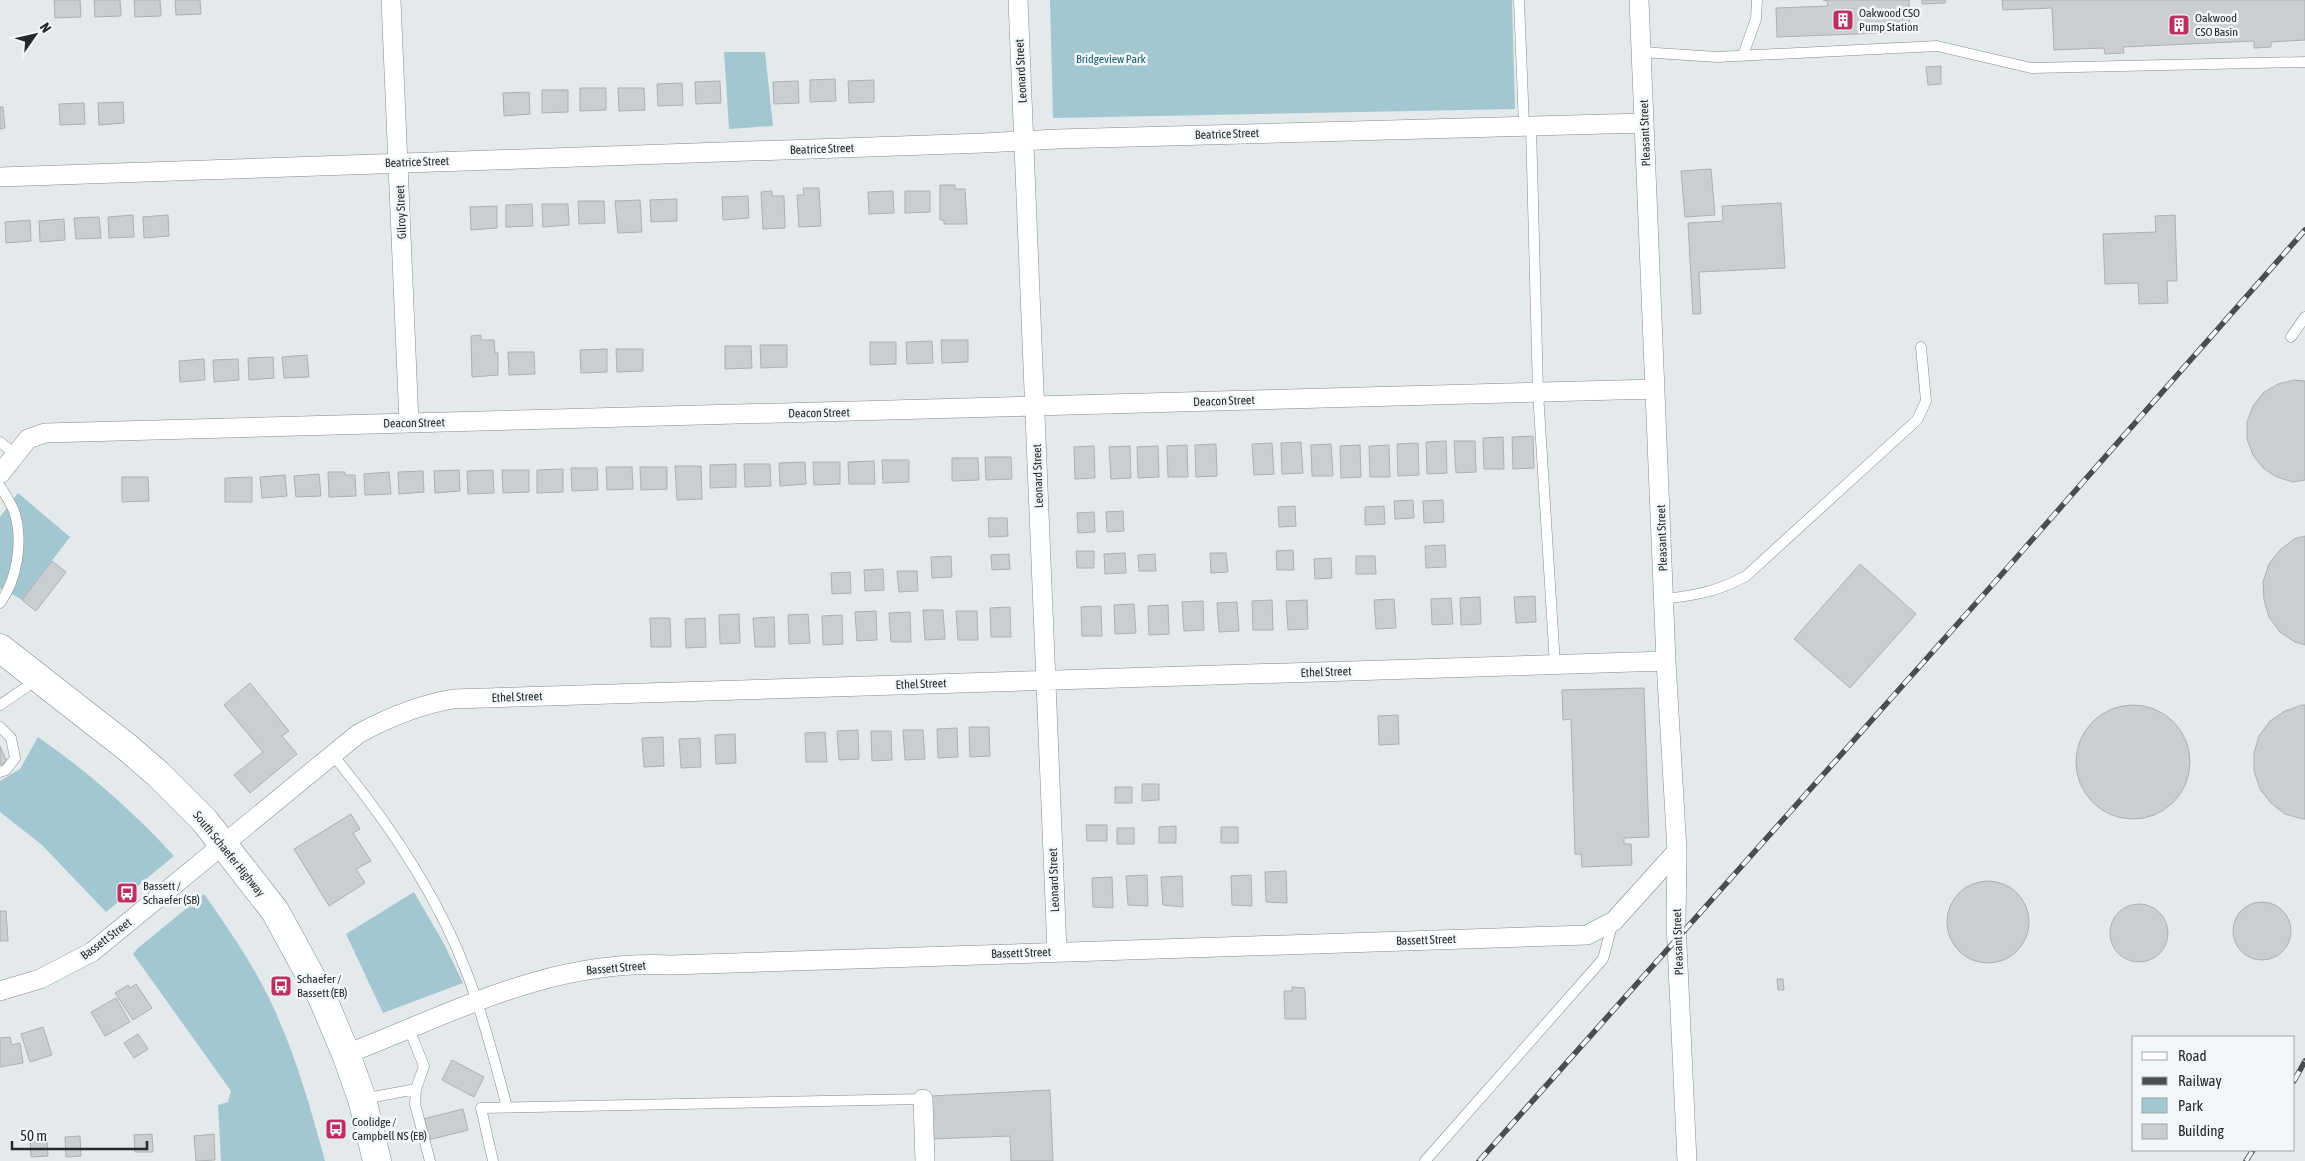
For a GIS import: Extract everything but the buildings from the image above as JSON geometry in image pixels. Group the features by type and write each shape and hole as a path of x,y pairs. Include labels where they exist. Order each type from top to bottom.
{"main road":[{"name":"South Schaefer Highway","path":"0,648 158,774 204,820 274,911 294,942 322,997 346,1054 362,1099 377,1161"}],"street":[{"name":"Gilroy Street","path":"392,0 409,423"},
{"name":"Leonard Street","path":"1018,0 1057,951"},
{"name":"Pleasant Street","path":"1639,0 1666,661 1676,851 1676,922 1687,1161"},
{"name":"Beatrice Street","path":"0,177 1024,141 1644,123"},
{"name":"Deacon Street","path":"0,474 28,439 45,433 1655,389"},
{"name":"Ethel Street","path":"223,844 358,734 387,718 415,707 453,699 1666,661"},
{"name":"Bassett Street","path":"0,990 40,979 92,952 223,844"},
{"name":"Bassett Street","path":"346,1054 476,1000 536,981 586,970 635,964 671,965 1587,934 1614,921 1676,851"},
{"path":"923,1099 925,1161"}],"lane":[{"path":"1519,0 1528,126 1538,392 1555,665"},
{"path":"1743,56 1756,19 1757,0"},
{"path":"1641,52 1717,57 1937,46 2031,68 2305,62"},
{"path":"2290,337 2305,316"},
{"path":"1664,599 1716,591 1746,576 1917,420 1926,402 1921,347"},
{"path":"0,442 15,454"},
{"path":"0,486 14,512 19,532 14,576 0,603"},
{"path":"0,705 39,678"},
{"path":"0,726 11,738 15,758 6,770 0,772"},
{"path":"332,754 364,794 423,885 450,936 468,976 507,1106"},
{"path":"1425,1161 1603,959 1614,921"},
{"path":"409,1029 424,1066 416,1089 415,1104 430,1161"},
{"path":"362,1099 416,1089"},
{"path":"494,1161 480,1108 923,1099"}],"green space":[{"name":"Bridgeview Park","path":"1050,0 1512,0 1515,109 1053,118"},
{"path":"724,52 765,52 773,126 729,129"},
{"path":"18,493 70,537 22,600 12,594 11,596 0,588 0,517"},
{"path":"38,737 109,793 174,856 106,912 42,845 0,812 0,781 20,769"},
{"path":"414,892 444,944 463,983 383,1013 346,934"},
{"path":"204,894 247,958 269,998 301,1078 325,1161 221,1161 218,1105 228,1102 231,1091 133,954"}],"railway":[{"path":"1479,1161 2002,574 2305,230"},
{"path":"2295,1079 2305,1061"},
{"path":"2246,1161 2252,1151"}],"place":[{"name":"Oakwood CSO Pump Station","path":"1843,20"},
{"name":"Oakwood CSO Basin","path":"2179,25"},
{"name":"Bassett / Schaefer (SB)","path":"127,893"},
{"name":"Schaefer / Bassett (EB)","path":"281,986"},
{"name":"Coolidge / Campbell NS (EB)","path":"336,1129"}]}
